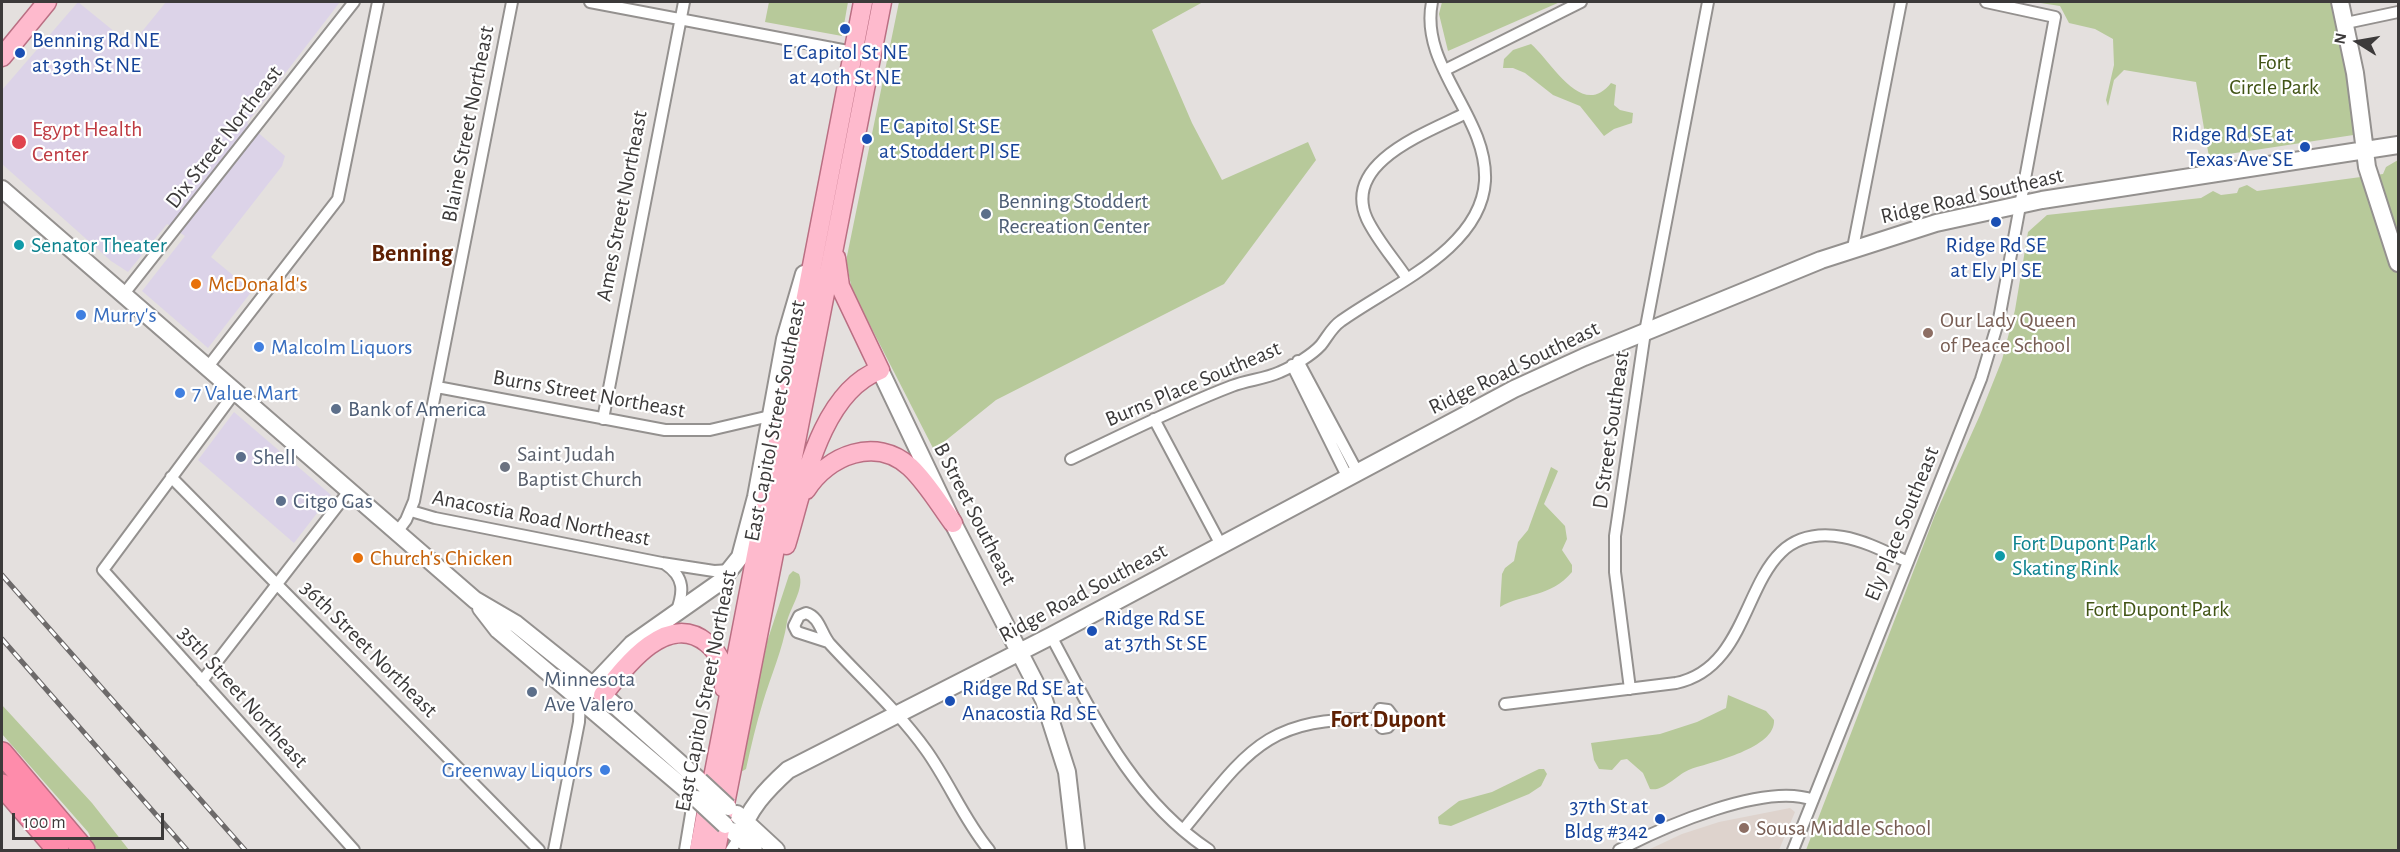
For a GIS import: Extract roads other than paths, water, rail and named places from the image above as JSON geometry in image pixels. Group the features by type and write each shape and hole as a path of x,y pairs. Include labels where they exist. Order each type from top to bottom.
{"highway":[{"path":"2,753 84,850"},
{"path":"2,785 58,850"}],"main road":[{"path":"2,57 47,2"},
{"name":"East Capitol Street Northeast","path":"699,850 830,224 853,52 863,2"},
{"name":"East Capitol Street Southeast","path":"716,850 756,644 830,224 882,2"},
{"path":"2340,2 2346,22 2372,186 2398,263"},
{"name":"Ridge Road Southeast","path":"735,844 744,821 770,787 788,770 1051,636 1514,389 1645,332 1853,248 1947,220 2021,204 2398,145"},
{"path":"2,189 475,600 516,624 598,690 697,792 725,825 735,844 754,850"},
{"path":"756,644 813,455 829,420 856,386 880,370 840,286 830,224"},
{"name":"East Capitol Street Northeast","path":"598,690 632,644 720,582 732,570 746,542 792,309 830,224"},
{"name":"B Street Southeast","path":"880,370 953,523 1044,700 1063,755 1073,807 1076,850"},
{"path":"796,513 808,486 829,464 848,454 872,452 892,457 910,467 953,523"},
{"path":"475,600 498,630 583,710 697,792 728,807 776,850"},
{"path":"583,710 598,690 634,658 663,638 683,634 702,640 714,650 723,667 722,724 715,769"}],"street":[{"name":"Dix Street Northeast","path":"123,295 354,2"},
{"path":"207,368 340,195 378,2"},
{"name":"Blaine Street Northeast","path":"397,532 411,511 512,2"},
{"path":"590,2 853,52"},
{"name":"Ames Street Northeast","path":"603,419 684,2"},
{"name":"Burns Place Southeast","path":"1071,459 1154,419 1233,385 1280,372 1320,346 1337,324 1456,242 1478,211 1484,188 1483,156 1431,34 1432,2"},
{"path":"1445,70 1581,2"},
{"name":"D Street Southeast","path":"1630,688 1615,550 1645,332 1708,2"},
{"path":"1853,248 1901,2"},
{"name":"Ely Place Southeast","path":"1793,850 1991,349 2021,204 2055,17 1986,2"},
{"path":"2346,22 2398,12"},
{"path":"1406,277 1367,219 1364,203 1366,184 1372,169 1384,156 1466,112"},
{"path":"1295,363 1353,475"},
{"name":"Burns Street Northeast","path":"437,387 665,430 694,431 770,416"},
{"path":"171,477 234,392"},
{"path":"1154,419 1221,545"},
{"name":"35th Street Northeast","path":"171,477 103,570 354,850"},
{"name":"36th Street Northeast","path":"171,477 539,850"},
{"path":"202,681 349,491"},
{"name":"Anacostia Road Northeast","path":"411,511 435,518 662,563 714,571 732,570"},
{"path":"1505,704 1683,681 1703,673 1729,648 1763,573 1779,555 1799,542 1822,536 1841,537 1908,562"},
{"name":"Anacostia Road Northeast","path":"662,563 680,578 682,597 676,613"},
{"path":"1051,636 1119,761 1156,806 1209,850"},
{"path":"828,642 898,715 935,764 970,824 989,850"},
{"path":"554,850 583,710"},
{"path":"1183,830 1244,758 1271,738 1291,728 1322,720 1376,719"},
{"name":"East Capitol Street Northeast","path":"685,850 697,792"},
{"path":"1619,850 1661,830 1726,806 1792,796 1813,800"}],"railway":[{"path":"2,575 245,850"},
{"path":"2,639 187,850"}],"place":[{"name":"E Capitol St NE at 40th St NE","path":"845,29"},
{"name":"Benning Rd NE at 39th St NE","path":"20,53"},
{"name":"E Capitol St SE at Stoddert Pl SE","path":"867,139"},
{"name":"Egypt Health Center","path":"19,142"},
{"name":"Ridge Rd SE at Texas Ave SE","path":"2305,147"},
{"name":"Benning Stoddert Recreation Center","path":"986,214"},
{"name":"Ridge Rd SE at Ely Pl SE","path":"1996,222"},
{"name":"Senator Theater","path":"19,245"},
{"name":"McDonald's","path":"196,284"},
{"name":"Murry's","path":"81,315"},
{"name":"Our Lady Queen of Peace School","path":"1928,333"},
{"name":"Malcolm Liquors","path":"259,347"},
{"name":"7 Value Mart","path":"180,393"},
{"name":"Bank of America","path":"336,409"},
{"name":"Shell","path":"241,457"},
{"name":"Saint Judah Baptist Church","path":"505,467"},
{"name":"Citgo Gas","path":"281,501"},
{"name":"Fort Dupont Park Skating Rink","path":"2000,556"},
{"name":"Church's Chicken","path":"358,558"},
{"name":"Ridge Rd SE at 37th St SE","path":"1092,631"},
{"name":"Minnesota Ave Valero","path":"532,692"},
{"name":"Ridge Rd SE at Anacostia Rd SE","path":"950,701"},
{"name":"Greenway Liquors","path":"605,770"},
{"name":"37th St at Bldg #342","path":"1660,819"},
{"name":"Sousa Middle School","path":"1744,828"}],"district":[{"name":"Benning","path":"412,254"},
{"name":"Fort Dupont","path":"1388,720"}],"park label":[{"name":"Fort Circle Park","path":"2274,74"},
{"name":"Fort Dupont Park","path":"2157,609"}]}
